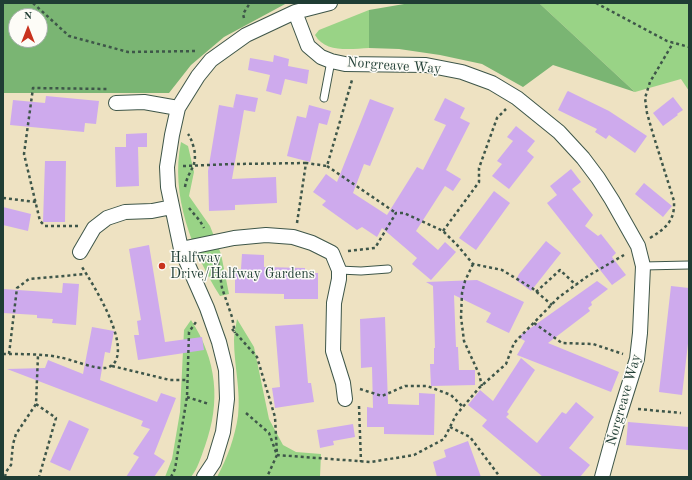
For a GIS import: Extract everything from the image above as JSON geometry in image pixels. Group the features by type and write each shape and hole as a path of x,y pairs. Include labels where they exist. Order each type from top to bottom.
{"street":[{"path":"204,477 214,462 223,432 227,399 226,370 219,342 207,308 181,249 168,186 167,167 177,112 198,76 211,60 246,35 295,12 330,3"},
{"name":"Norgreave Way","path":"295,12 308,46 320,57 331,61 345,64 426,65 462,72 492,83 517,98 559,132 583,158 612,200 638,246 643,266 640,333 637,359 602,477"},
{"path":"116,103 144,102 177,112"},
{"path":"80,252 94,228 107,218 125,212 172,207"},
{"path":"181,249 234,238 266,235 293,237 312,243 332,253 339,270 339,279 334,303 334,351 344,384 345,399"}],"lane":[{"path":"324,98 331,61"},
{"path":"643,266 689,265"},
{"path":"339,270 361,271 388,269"}],"path":[{"path":"33,3 69,36 128,52 208,51 215,58"},
{"path":"596,3 667,41 689,47"},
{"path":"277,455 371,462 414,455 444,439 456,415 482,386 506,364 514,343 559,297 588,276 662,231 672,220 675,210 674,201 647,113 645,98 650,82 673,43"},
{"path":"327,166 357,63"},
{"path":"94,228 46,226 40,221 24,154 33,88 116,89 116,103"},
{"path":"443,231 479,182 479,168 497,118 517,98"},
{"path":"177,112 192,139 196,158 194,166 186,178 184,193"},
{"path":"293,237 306,163"},
{"path":"167,167 306,163 327,166 396,213 404,213 443,231 473,264 502,270 536,292 552,305"},
{"path":"3,198 36,202"},
{"path":"186,204 200,221 212,243 219,263 222,288 232,317 235,333"},
{"path":"332,253 375,248 396,213"},
{"path":"80,252 78,257 79,262 111,320 118,352 116,360 112,366"},
{"path":"473,264 464,281 461,317 464,341 477,370 482,386"},
{"path":"536,292 560,270 576,284"},
{"path":"9,354 17,288 29,279 86,274"},
{"path":"171,477 175,469 187,397 189,332 207,308"},
{"path":"534,323 562,343 593,344 637,359"},
{"path":"227,325 257,357 275,416 277,455 267,477"},
{"path":"3,354 56,356 97,367 106,368 112,366 170,380 188,380"},
{"path":"5,477 11,464 12,444 16,434 36,404 38,355"},
{"path":"344,384 382,396 405,386 427,386 451,395 463,407"},
{"path":"187,397 209,404"},
{"path":"345,399 359,405 361,462"},
{"path":"36,404 56,418 38,477"},
{"path":"623,407 681,413"},
{"path":"246,413 269,434 277,455"},
{"path":"450,427 470,437 500,477"}],"green space":[{"path":"3,3 287,3 224,37 191,65 169,93 3,93"},
{"path":"410,3 539,3 635,92 553,65 523,87 482,64 440,55 399,49 369,48 369,10"},
{"path":"539,3 689,3 689,91 681,79 635,92"},
{"path":"369,10 369,48 339,49 325,45 319,41 315,35 319,30"},
{"path":"181,142 188,146 194,172 189,196 210,226 221,254 229,294 220,296 192,241 186,222 181,202 179,182 178,162"},
{"path":"237,319 254,347 269,419 283,445 296,452 321,454 320,477 217,477 230,448 238,416 239,397 234,340"},
{"path":"191,320 200,335 211,366 214,382 213,413 205,446 191,477 165,477 172,459 180,412 184,330"}],"building":[{"path":"274,55 289,59 288,66 309,70 307,84 285,79 281,95 266,91 270,75 248,70 250,58 273,62"},
{"path":"568,91 609,111 647,136 635,153 609,135 606,139 595,132 597,129 558,110"},
{"path":"236,94 258,98 255,112 244,110 232,179 276,177 277,203 235,205 235,210 209,211 208,171 219,105 233,108"},
{"path":"46,96 99,101 96,124 85,123 84,132 10,125 13,100 45,103"},
{"path":"673,97 683,110 663,126 653,113"},
{"path":"445,98 465,108 460,118 470,123 446,170 461,179 453,191 445,186 416,231 438,250 445,242 456,252 431,280 412,264 417,258 382,228 377,237 362,227 357,230 322,205 326,201 313,192 326,174 337,182 370,99 394,108 370,166 364,164 353,193 387,215 417,167 423,170 446,125 434,120"},
{"path":"309,105 331,111 327,125 319,123 310,162 287,156 297,116 306,118"},
{"path":"516,126 535,141 527,151 534,157 509,189 492,176 502,164 497,161 513,141 507,137"},
{"path":"147,133 147,147 138,147 139,186 116,187 115,147 126,147 126,134"},
{"path":"45,161 66,161 65,222 43,222"},
{"path":"571,169 581,182 572,189 593,215 585,226 598,236 601,234 616,253 612,257 626,275 612,285 547,203 557,195 550,186"},
{"path":"644,183 672,206 663,217 635,194"},
{"path":"494,191 510,203 476,250 459,238"},
{"path":"3,207 31,214 28,231 3,225"},
{"path":"546,241 561,253 531,291 516,280 519,274"},
{"path":"149,245 165,342 202,337 204,350 138,360 134,335 139,335 137,321 141,320 129,249"},
{"path":"242,254 264,255 264,267 305,268 305,273 318,273 318,299 284,299 284,294 235,293 235,269 241,269"},
{"path":"477,280 524,302 509,333 486,322 491,313 454,295 456,347 458,347 459,370 475,370 475,385 431,386 430,364 434,364 435,348 433,286 426,282"},
{"path":"597,281 608,289 591,302 592,305 588,308 590,311 548,343 619,372 611,392 517,355 525,341 518,337"},
{"path":"63,283 79,284 76,325 52,323 53,319 37,318 37,315 3,313 3,289 62,293"},
{"path":"671,286 689,288 689,335 682,395 659,392"},
{"path":"385,317 388,404 419,405 419,393 435,394 434,435 384,434 384,427 367,427 367,407 373,408 372,367 361,368 360,319"},
{"path":"303,324 308,383 311,383 314,402 275,408 272,388 280,387 275,326"},
{"path":"92,327 114,331 110,353 105,352 100,380 157,402 161,393 176,398 154,454 165,461 154,477 126,477 139,457 133,454 150,429 141,426 143,421 7,369 45,368 48,360 83,374"},
{"path":"521,358 535,370 507,412 509,414 506,417 537,443 562,412 566,414 576,402 594,417 569,448 590,465 580,477 543,477 482,426 487,420 468,405 480,390 493,401"},
{"path":"69,420 89,429 70,471 50,462"},
{"path":"628,422 689,427 689,450 626,445"},
{"path":"353,424 355,437 333,441 334,445 320,448 317,430"},
{"path":"468,441 481,477 437,477 433,462 446,457 444,450"}],"place":[{"name":"Halfway Drive/Halfway Gardens","path":"162,266"}]}
